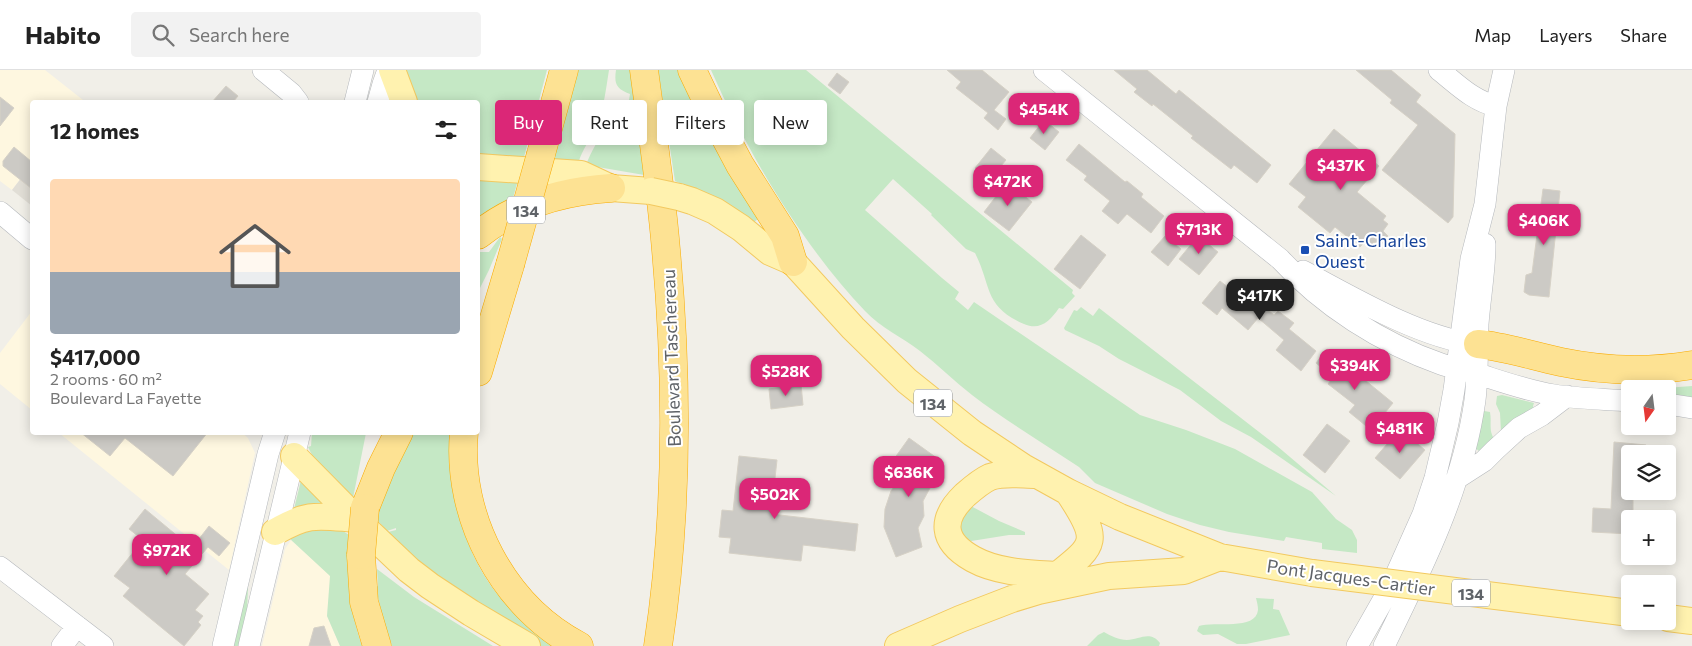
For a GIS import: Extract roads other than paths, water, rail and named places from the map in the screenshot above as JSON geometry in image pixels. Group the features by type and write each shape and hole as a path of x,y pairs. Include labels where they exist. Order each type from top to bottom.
{"highway":[{"name":"134","path":"510,265 564,70"},
{"name":"Boulevard Taschereau","path":"644,70 666,250 673,369 674,444 671,538 658,646"},
{"path":"692,70 740,165 785,236 793,262"},
{"path":"480,233 495,222 536,202 566,193 610,188"},
{"path":"480,310 510,265"},
{"path":"480,365 510,265"},
{"path":"1470,343 1494,346 1598,368 1645,370 1692,365"},
{"path":"376,435 360,513 364,602 376,646"},
{"path":"360,513 398,435"},
{"path":"464,435 466,489 476,526 488,552 506,583 524,604 548,625 579,646"}],"main road":[{"path":"390,70 399,86 403,100"},
{"path":"480,168 581,174 610,188 651,191 679,197 715,211 741,228 770,252 793,262"},
{"name":"Pont Jacques-Cartier","path":"793,262 853,328 907,382 972,433 1036,475 1133,523 1220,557 1312,573 1621,612"},
{"path":"297,444 360,513 399,561 430,586 471,613 528,646"},
{"path":"1036,475 997,475 977,484 952,509 948,518 948,532 953,542 961,551 984,564 1008,570 1094,579"},
{"path":"1038,591 1083,554 1088,545 1090,533 1086,520 1068,492"},
{"path":"275,532 290,523 310,516 360,513"},
{"name":"Pont Jacques-Cartier","path":"898,646 960,619 1038,591 1094,579 1184,570 1220,557"},
{"path":"1676,619 1692,621"}],"street":[{"path":"263,70 296,100"},
{"path":"356,100 363,70"},
{"path":"378,100 382,84 390,70"},
{"path":"1044,70 1280,259 1308,288 1364,327 1430,360 1492,380 1538,392 1621,400"},
{"path":"1439,70 1482,102 1496,106"},
{"path":"1384,646 1434,537 1456,479 1470,425 1468,371 1470,343 1479,319 1485,261 1485,204 1496,106 1504,70"},
{"path":"0,212 30,237"},
{"path":"1280,259 1393,316 1430,332 1470,343"},
{"path":"1357,646 1385,598 1423,514 1468,371"},
{"path":"1456,479 1484,462 1519,428 1542,415 1567,396"},
{"path":"1676,405 1692,408"},
{"path":"223,646 273,435"},
{"path":"249,646 297,444 278,435"},
{"path":"0,567 103,646"},
{"path":"62,646 77,626"}],"place":[{"name":"Saint-Charles Ouest","path":"1305,250"}]}
